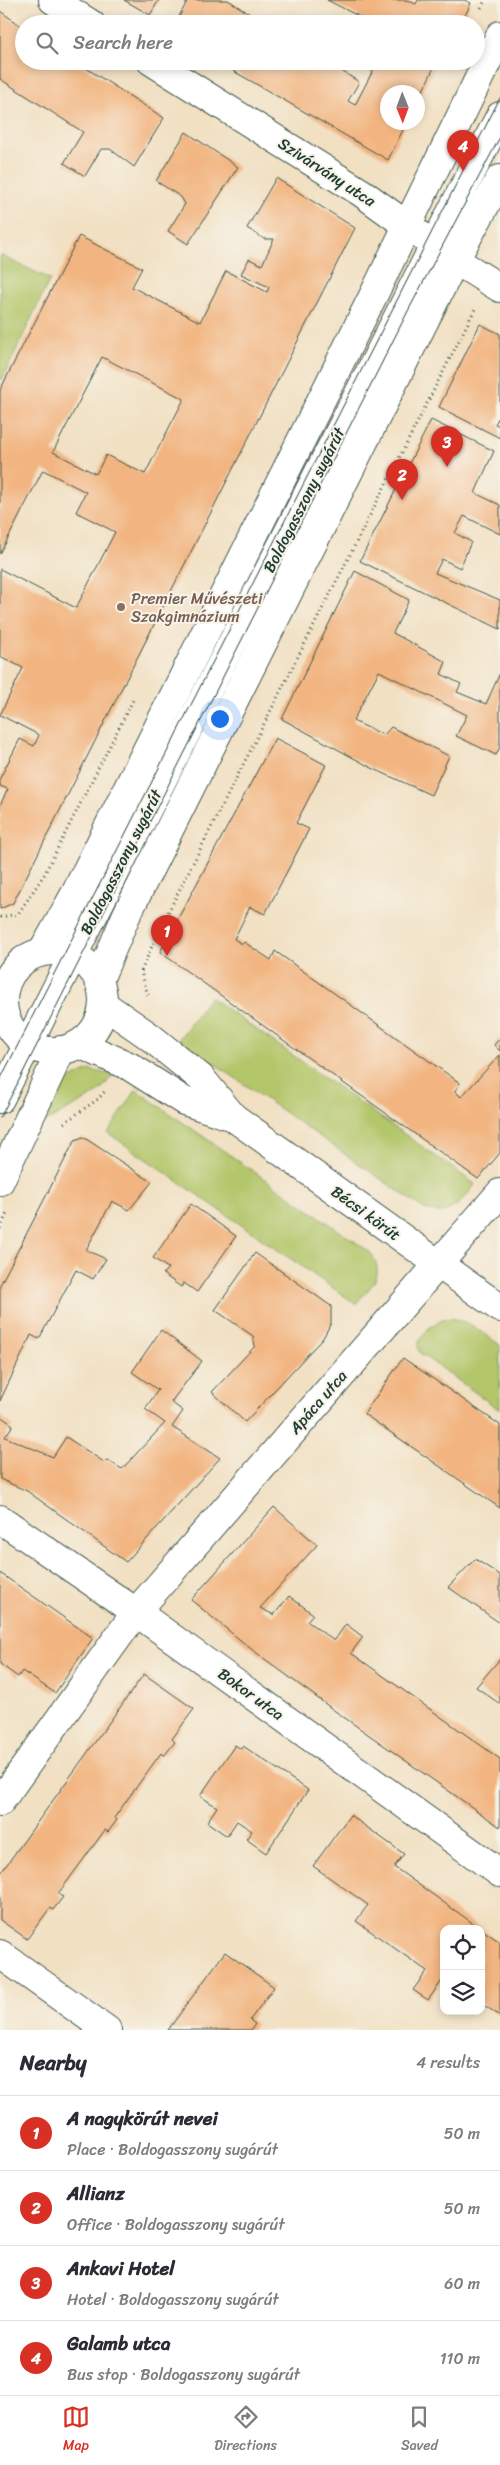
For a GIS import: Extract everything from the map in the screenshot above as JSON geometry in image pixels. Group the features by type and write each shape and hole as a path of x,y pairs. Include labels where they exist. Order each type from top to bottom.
{"street":[{"path":"53,0 77,15"},
{"name":"Boldogasszony sugárút","path":"485,66 500,35"},
{"name":"Szivárvány utca","path":"165,70 362,193 494,285"},
{"name":"Boldogasszony sugárút","path":"43,951 76,892 483,70"},
{"name":"Boldogasszony sugárút","path":"70,1047 92,1033 100,1020 101,992 126,916 445,252 500,116"},
{"name":"Boldogasszony sugárút","path":"0,1099 73,954 445,252 500,179"},
{"path":"28,1045 13,1033 1,1009 8,977 7,964 43,951 55,950 73,954"},
{"name":"Bécsi körút","path":"73,954 87,964 101,992 148,1036 201,1078 233,1117 500,1308"},
{"name":"Bécsi körút","path":"28,1045 48,1051 70,1047 128,1066 184,1101 233,1117"},
{"path":"6,1192 70,1047"},
{"name":"Apáca utca","path":"0,1802 136,1612 500,1193"},
{"name":"Bokor utca","path":"0,1519 136,1612 500,1873"},
{"path":"0,1954 107,2030"}],"path":[{"path":"148,1036 157,1020 141,972 158,932 494,285"},
{"path":"62,1125 98,1099 128,1066"},
{"path":"0,1229 6,1192"}],"green space":[{"path":"0,255 50,279 2,380 0,379"},
{"path":"210,997 475,1184 470,1191 460,1203 447,1210 432,1212 424,1209 179,1039"},
{"path":"90,1070 113,1075 98,1093 44,1123 41,1122 50,1104 65,1084"},
{"path":"136,1090 370,1252 375,1260 377,1274 372,1286 356,1304 108,1133"},
{"path":"451,1318 470,1324 500,1345 500,1410 421,1354 418,1349 421,1338 429,1328 440,1321"}],"building":[{"path":"124,0 159,0 150,15"},
{"path":"188,0 228,0 252,15 180,15"},
{"path":"327,0 406,0 416,4 418,0 464,0 471,3 465,15 356,15"},
{"path":"0,11 15,22 15,70 89,70 164,118 134,167 110,149 101,149 85,176 64,163 83,132 0,79"},
{"path":"232,70 340,70 359,82 348,101 355,105 373,70 433,70 425,86 380,85 380,130 403,130 388,160"},
{"path":"186,132 238,167 188,244 168,231 185,204 181,197 156,181"},
{"path":"276,178 355,228 13,903 0,909 0,805 8,789 0,786 0,778 20,739 34,746 39,735 0,715 23,668 0,656 0,569 76,608 115,532 76,512 86,492 43,470 0,554 0,390 79,236 142,268 132,287 200,322 226,271 267,292 269,287 241,274 249,259 262,265 274,239 264,239 247,228","holes":["102,357 184,399 145,474 106,455 96,474 53,452"]},
{"path":"480,324 500,334 500,415 495,424 500,426 500,438 439,407"},
{"path":"431,420 494,451 475,493 500,505 500,534 464,516 455,533 471,542 460,568 442,559 435,573 500,600 500,629 360,561"},
{"path":"355,571 409,600 393,633 446,662 441,674 461,684 457,692 486,704 500,673 500,747 496,755 456,736 467,715 379,671 353,721 384,735 391,727 449,756 431,795 372,768 282,719"},
{"path":"275,738 326,765 296,823 309,829 265,914 250,907 234,939 242,944 244,942 271,960 275,951 460,1083 455,1091 461,1097 500,1055 500,1153 478,1179 160,952"},
{"path":"500,1038 500,1051 494,1045"},
{"path":"83,1137 152,1182 129,1210 112,1201 86,1250 106,1259 93,1279 76,1270 39,1339 31,1335 0,1401 0,1285 75,1140"},
{"path":"191,1204 236,1236 197,1292 184,1283 181,1287 163,1274 168,1268 153,1258"},
{"path":"255,1253 331,1306 331,1323 323,1338 245,1422 212,1392 255,1346 253,1336 215,1310"},
{"path":"161,1330 202,1361 171,1402 183,1411 172,1427 220,1458 126,1562 27,1491 0,1479 0,1416 13,1425 5,1437 53,1457 66,1437 104,1462 107,1460 122,1469 165,1423 145,1409 158,1390 132,1372"},
{"path":"403,1358 500,1425 500,1508 364,1414"},
{"path":"274,1507 317,1545 260,1608 274,1615 289,1596 313,1614 307,1621 334,1641 346,1624 363,1637 351,1653 500,1759 500,1827 335,1711 250,1648 191,1600"},
{"path":"475,1559 500,1575 500,1623 448,1587"},
{"path":"0,1573 93,1638 55,1693 22,1671 18,1677 0,1664"},
{"path":"500,1659 500,1704 476,1687"},
{"path":"144,1674 194,1709 172,1739 175,1742 164,1756 161,1753 114,1818 117,1820 108,1832 105,1830 58,1894 63,1897 53,1910 50,1908 27,1939 0,1920 0,1874"},
{"path":"235,1745 241,1749 243,1746 308,1790 266,1853 246,1839 252,1831 237,1821 227,1836 207,1822 217,1807 200,1796"},
{"path":"350,1815 404,1854 394,1867 475,1925 440,1925 440,1984 428,2000 413,1990 427,1971 356,1921 368,1905 313,1866"},
{"path":"485,1932 500,1942 500,2016 485,2006"},
{"path":"225,1952 274,1987 250,2020 255,2024 251,2030 168,2030"}],"tram line":[{"path":"0,1080 500,98"},
{"path":"0,1118 408,311 500,137"}],"place":[{"name":"Galamb utca","path":"463,171"},
{"name":"Ankavi Hotel","path":"447,467"},
{"name":"Allianz","path":"402,500"},
{"name":"Premier Művészeti Szakgimnázium","path":"121,607"},
{"name":"A nagykörút nevei","path":"167,956"}]}
